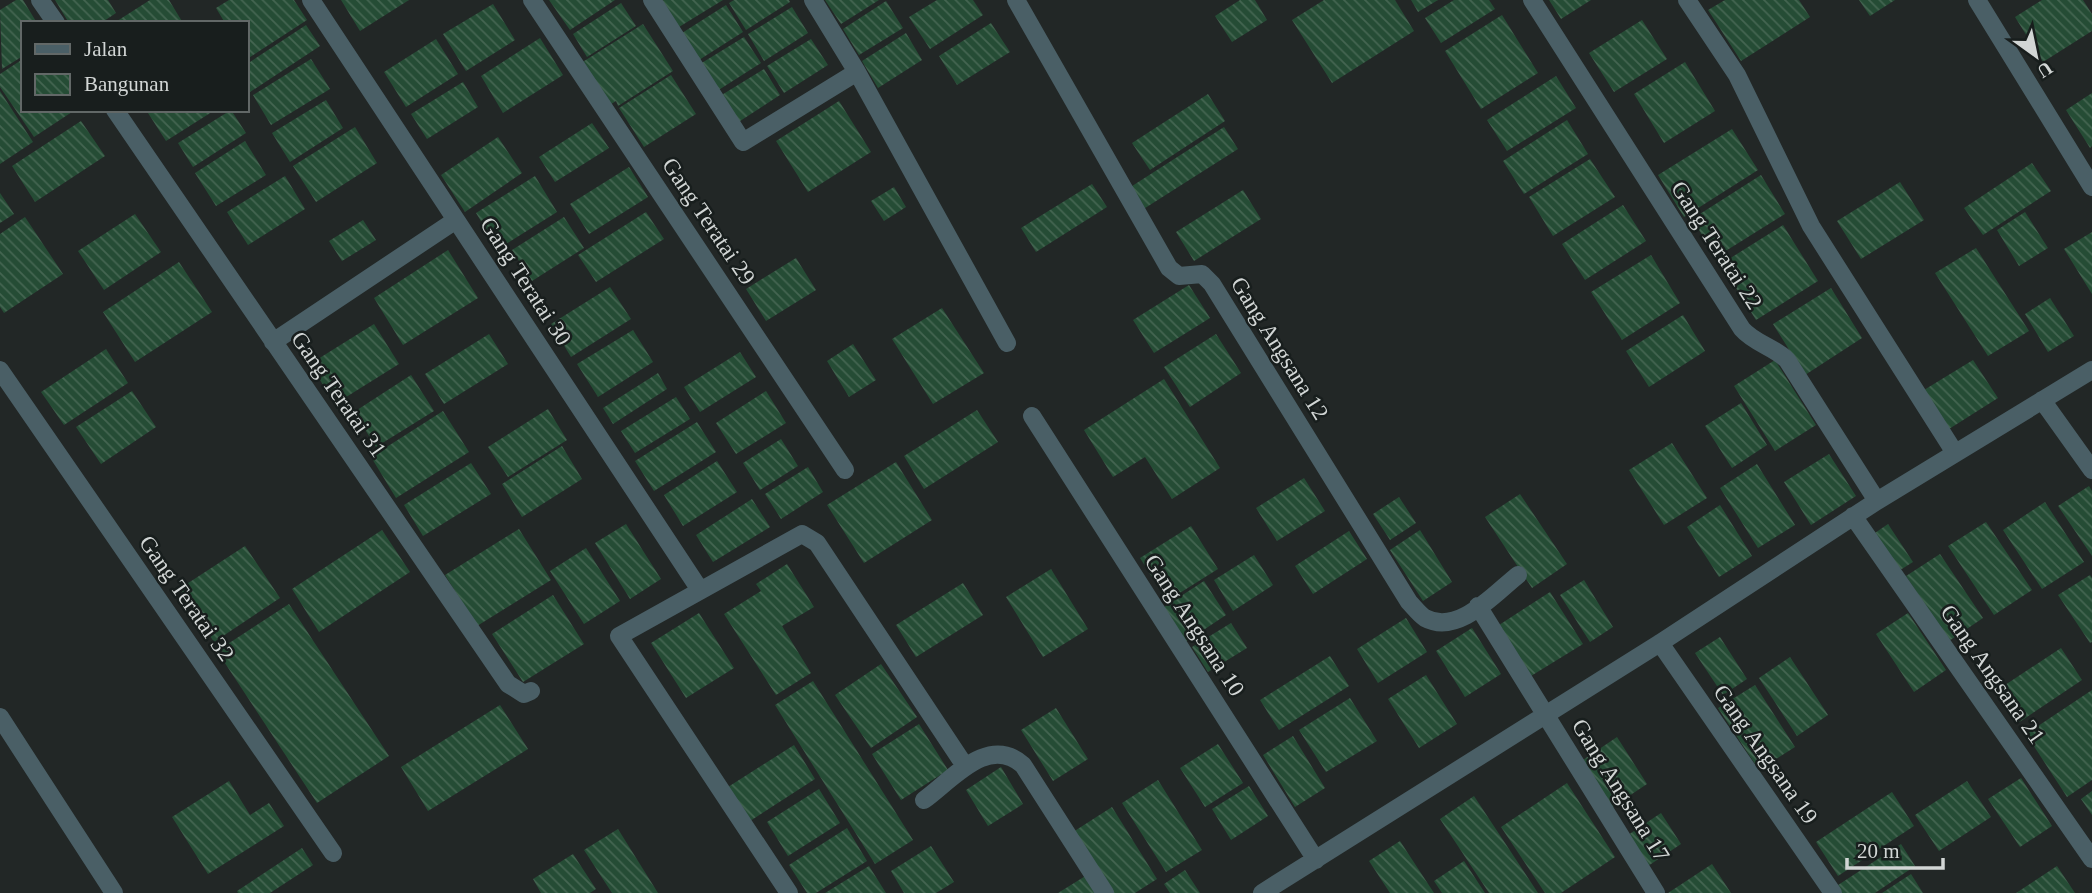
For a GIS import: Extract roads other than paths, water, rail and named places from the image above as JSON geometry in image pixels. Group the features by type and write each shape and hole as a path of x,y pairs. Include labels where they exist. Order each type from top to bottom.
{"street":[{"path":"40,0 54,21"},
{"name":"Gang Teratai 30","path":"311,0 700,590"},
{"name":"Gang Teratai 29","path":"532,0 845,470"},
{"path":"652,0 741,141 857,72"},
{"path":"813,0 857,72 1007,342"},
{"name":"Gang Angsana 12","path":"1016,0 1169,268 1179,276 1202,274 1212,284 1409,602 1423,617 1443,624 1457,620 1478,607 1518,575"},
{"name":"Gang Teratai 22","path":"1532,0 1742,329 1748,336 1779,352 1787,360 1877,501"},
{"path":"1687,0 1737,75 1811,226 1955,453"},
{"path":"1977,0 2092,187"},
{"name":"Gang Teratai 31","path":"116,112 508,684 524,694 531,691"},
{"path":"273,342 456,220"},
{"name":"Gang Teratai 32","path":"0,370 333,853"},
{"path":"1266,892 1660,643 1853,516 2092,370"},
{"path":"2042,400 2092,470"},
{"name":"Gang Angsana 10","path":"1032,416 1316,860"},
{"name":"Gang Angsana 21","path":"1853,516 2092,859"},
{"path":"789,893 619,636 802,534 810,537 817,543 965,766"},
{"path":"1478,607 1544,714"},
{"name":"Gang Angsana 19","path":"1660,643 1833,893"},
{"name":"Gang Angsana 17","path":"1544,714 1656,893"},
{"path":"0,717 114,893"},
{"path":"924,800 965,766 985,756 1003,753 1013,756 1023,765 1105,893"}]}
